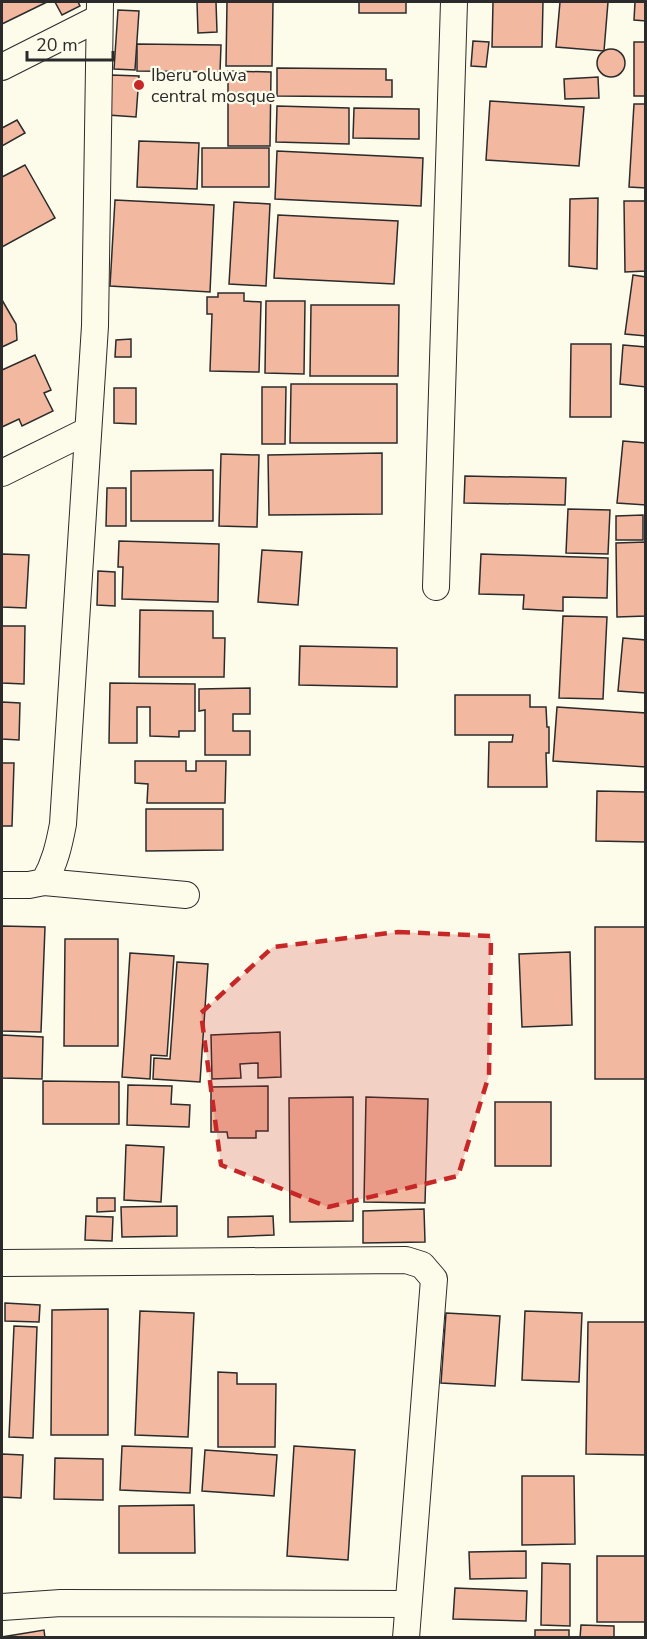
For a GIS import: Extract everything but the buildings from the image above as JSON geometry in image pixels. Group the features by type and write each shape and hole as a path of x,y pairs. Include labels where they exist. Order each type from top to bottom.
{"street":[{"path":"436,587 454,2"},
{"path":"2,67 100,10"},
{"path":"44,882 59,848 63,824 95,326 100,10"},
{"path":"2,473 87,431"},
{"path":"2,885 29,885 44,882 186,895"},
{"path":"2,1263 406,1260 422,1265 434,1279 406,1638"},
{"path":"2,1607 61,1603 407,1604"}],"highlighted area":[{"path":"398,932 491,936 489,1075 458,1176 328,1207 221,1165 201,1013 273,947"}],"place":[{"name":"Iberu oluwa central mosque","path":"139,85"}]}
